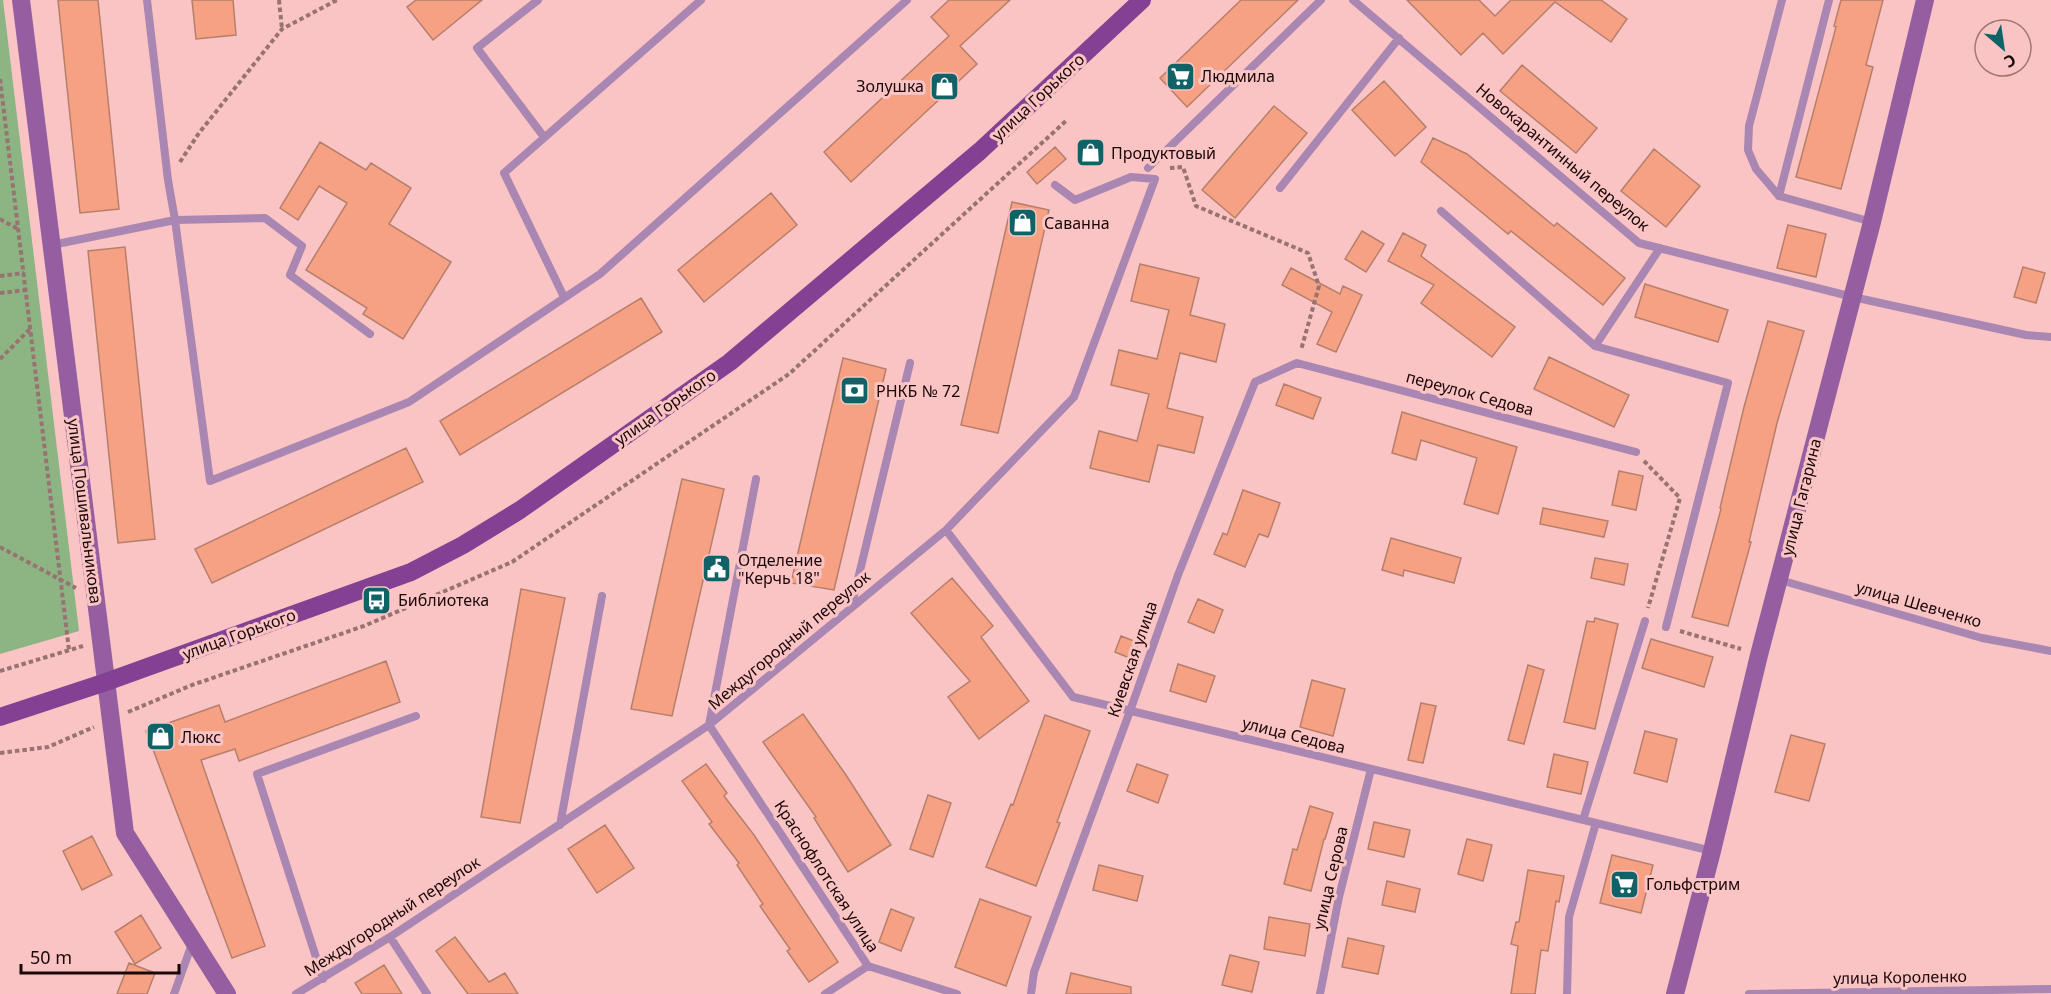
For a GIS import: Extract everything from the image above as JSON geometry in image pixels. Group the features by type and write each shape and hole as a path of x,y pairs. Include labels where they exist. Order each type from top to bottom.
{"main road":[{"name":"улица Пошивальникова","path":"21,0 125,833 227,994"},
{"name":"улица Горького","path":"0,717 106,682 411,572 463,545 520,510 730,362 980,152 1142,0"},
{"name":"улица Гагарина","path":"1675,994 1759,655 1872,222 1925,0"}],"lane":[{"path":"147,0 168,180 210,481 410,402 600,274 907,0"},
{"path":"538,0 477,48 544,137"},
{"path":"564,297 504,173 701,0"},
{"path":"1148,168 1321,0"},
{"name":"Новокарантинный переулок","path":"1353,0 1639,243 1853,297 2026,335 2051,337"},
{"path":"1782,0 1749,126 1748,150 1756,169 1779,196 1872,222"},
{"path":"1779,196 1829,0"},
{"path":"1280,188 1399,39"},
{"name":"Междугородный переулок","path":"296,994 390,937 709,725 946,530 1074,397 1155,179 1131,177 1075,200 1055,185"},
{"path":"1441,211 1594,346 1728,383 1666,627"},
{"path":"52,245 175,220 265,218 302,246 290,275 370,334"},
{"path":"1594,346 1660,248"},
{"path":"851,608 910,363"},
{"name":"переулок Седова","path":"1298,363 1636,452"},
{"name":"Киевская улица","path":"1031,994 1034,972 1178,575 1254,382 1298,363"},
{"path":"709,725 756,479"},
{"name":"улица Седова","path":"946,530 1073,698 1712,851"},
{"name":"улица Шевченко","path":"1780,580 1982,638 2051,651"},
{"path":"560,825 602,596"},
{"path":"1583,820 1645,621"},
{"path":"323,979 257,774 416,716"},
{"name":"Краснофлотская улица","path":"709,725 868,966 957,994"},
{"name":"улица Серова","path":"1320,994 1339,897 1371,769"},
{"path":"1567,994 1569,917 1596,823"},
{"path":"390,937 427,994"},
{"path":"174,994 193,941"},
{"path":"825,994 868,966"},
{"name":"улица Короленко","path":"1749,994 2051,989"}],"path":[{"path":"279,0 282,29"},
{"path":"168,180 199,133 282,29 337,0"},
{"path":"0,80 69,650"},
{"path":"1148,168 1183,167 1196,206 1308,253 1319,286 1298,363"},
{"path":"0,219 18,229"},
{"path":"0,276 24,273"},
{"path":"0,293 26,290"},
{"path":"0,359 31,329"},
{"path":"0,547 96,599"},
{"path":"0,671 101,640"}],"green space":[{"path":"0,0 3,0 79,631 0,654"}],"building":[{"path":"58,0 98,0 119,209 80,213"},
{"path":"192,0 233,0 236,35 196,39"},
{"path":"416,0 482,0 433,40 407,7"},
{"path":"949,0 1010,0 960,46 977,64 851,182 824,152 949,36 931,17"},
{"path":"1241,0 1298,0 1187,107 1160,78"},
{"path":"1407,0 1479,0 1495,16 1511,0 1601,0 1627,19 1611,42 1555,2 1503,54 1483,33 1461,55"},
{"path":"1841,0 1883,0 1866,65 1873,67 1841,189 1796,177 1836,27 1834,26"},
{"path":"1522,65 1597,128 1576,153 1500,91"},
{"path":"1384,81 1426,127 1395,156 1352,110"},
{"path":"1274,106 1307,133 1235,218 1202,190"},
{"path":"1433,138 1467,154 1554,226 1557,223 1625,278 1603,305 1511,231 1508,234 1421,162"},
{"path":"320,142 366,170 371,163 411,188 389,224 451,262 403,339 363,314 367,308 306,270 347,203 319,186 298,220 280,208"},
{"path":"1055,147 1066,159 1037,184 1027,172"},
{"path":"1654,149 1700,186 1666,227 1621,191"},
{"path":"771,193 797,225 704,302 678,270"},
{"path":"1012,202 1049,210 998,433 961,425"},
{"path":"1788,225 1826,234 1816,277 1777,268"},
{"path":"1362,231 1384,244 1366,272 1345,259"},
{"path":"1403,233 1426,245 1421,256 1515,327 1492,357 1421,303 1434,285 1388,261"},
{"path":"125,247 155,539 118,543 88,251"},
{"path":"1140,264 1199,278 1190,315 1225,324 1216,362 1180,353 1167,408 1203,417 1194,453 1158,445 1149,482 1090,468 1099,431 1137,441 1149,394 1111,385 1119,350 1157,359 1169,310 1131,301"},
{"path":"2023,267 2045,273 2036,303 2014,297"},
{"path":"1291,268 1340,294 1343,286 1362,295 1336,352 1317,344 1332,312 1282,285"},
{"path":"1645,284 1728,310 1718,342 1635,317"},
{"path":"641,298 662,332 460,455 440,421"},
{"path":"1768,321 1804,331 1777,423 1749,542 1751,542 1728,626 1692,617 1721,509 1744,407"},
{"path":"1549,357 1629,395 1614,427 1534,389"},
{"path":"843,358 886,369 834,590 791,583"},
{"path":"1284,384 1321,398 1313,419 1276,405"},
{"path":"1402,412 1517,447 1498,514 1464,504 1477,458 1421,440 1416,460 1392,453"},
{"path":"406,448 423,482 212,583 195,549"},
{"path":"1619,471 1643,476 1636,510 1612,505"},
{"path":"682,479 724,489 672,716 631,709"},
{"path":"1243,490 1280,503 1268,537 1259,534 1245,567 1214,554 1223,533 1227,535"},
{"path":"1543,508 1608,521 1604,537 1540,524"},
{"path":"1391,538 1461,558 1454,583 1404,570 1403,576 1382,570"},
{"path":"1595,558 1628,564 1624,585 1591,578"},
{"path":"952,578 993,626 981,637 1029,701 979,739 948,697 970,681 911,613"},
{"path":"521,589 565,598 520,823 481,817"},
{"path":"1198,599 1223,610 1214,633 1188,622"},
{"path":"1595,618 1618,624 1595,729 1564,722 1587,621 1594,622"},
{"path":"1121,636 1139,643 1132,659 1115,652"},
{"path":"1651,639 1713,657 1704,687 1642,668"},
{"path":"386,661 400,702 239,761 235,749 201,760 265,946 232,958 146,731 219,705 225,722"},
{"path":"1178,664 1215,676 1206,702 1170,691"},
{"path":"1528,665 1544,670 1524,744 1508,740"},
{"path":"1312,680 1345,689 1333,736 1300,727"},
{"path":"1421,703 1436,706 1423,763 1408,760"},
{"path":"803,714 891,845 848,872 814,818 816,817 763,742"},
{"path":"1045,715 1090,731 1057,822 1060,823 1036,886 986,867 1011,804 1013,805"},
{"path":"1645,731 1677,739 1667,782 1634,773"},
{"path":"1791,735 1825,744 1809,801 1775,792"},
{"path":"1554,754 1588,762 1581,794 1547,787"},
{"path":"706,764 727,793 724,796 754,835 838,962 809,982 787,951 790,949 760,906 763,904 737,865 739,863 709,824 712,822 682,781"},
{"path":"1137,764 1168,775 1158,803 1127,791"},
{"path":"928,795 951,803 933,857 910,849"},
{"path":"1310,806 1333,813 1311,891 1284,884 1293,849 1297,850"},
{"path":"1374,822 1410,830 1404,857 1368,849"},
{"path":"605,825 634,868 597,893 568,849"},
{"path":"92,836 112,875 82,890 63,851"},
{"path":"1467,839 1492,845 1483,881 1458,874"},
{"path":"1612,855 1653,865 1641,913 1600,903"},
{"path":"1099,865 1143,876 1137,901 1093,890"},
{"path":"1528,870 1564,876 1559,902 1556,901 1548,951 1541,950 1535,994 1511,994 1518,946 1511,944 1516,922 1519,922"},
{"path":"1387,881 1420,889 1415,912 1382,905"},
{"path":"980,899 1031,917 1006,986 955,967"},
{"path":"891,909 914,918 901,951 879,942"},
{"path":"141,915 161,948 135,964 115,932"},
{"path":"1269,917 1310,924 1305,956 1264,949"},
{"path":"455,937 489,982 505,973 518,994 468,994 436,951"},
{"path":"1348,938 1384,946 1378,974 1342,967"},
{"path":"1230,955 1259,962 1252,992 1222,985"},
{"path":"129,963 155,973 147,994 117,994"},
{"path":"384,965 402,994 362,994 355,983"},
{"path":"1071,973 1131,987 1131,994 1066,994"}],"place":[{"name":"Людмила","path":"1180,76"},
{"name":"Золушка","path":"945,86"},
{"name":"Продуктовый","path":"1090,153"},
{"name":"Саванна","path":"1023,223"},
{"name":"РНКБ № 72","path":"855,391"},
{"name":"Отделение \"Керчь 18\"","path":"717,569"},
{"name":"Библиотека","path":"377,600"},
{"name":"Люкс","path":"160,737"},
{"name":"Гольфстрим","path":"1625,884"}]}
